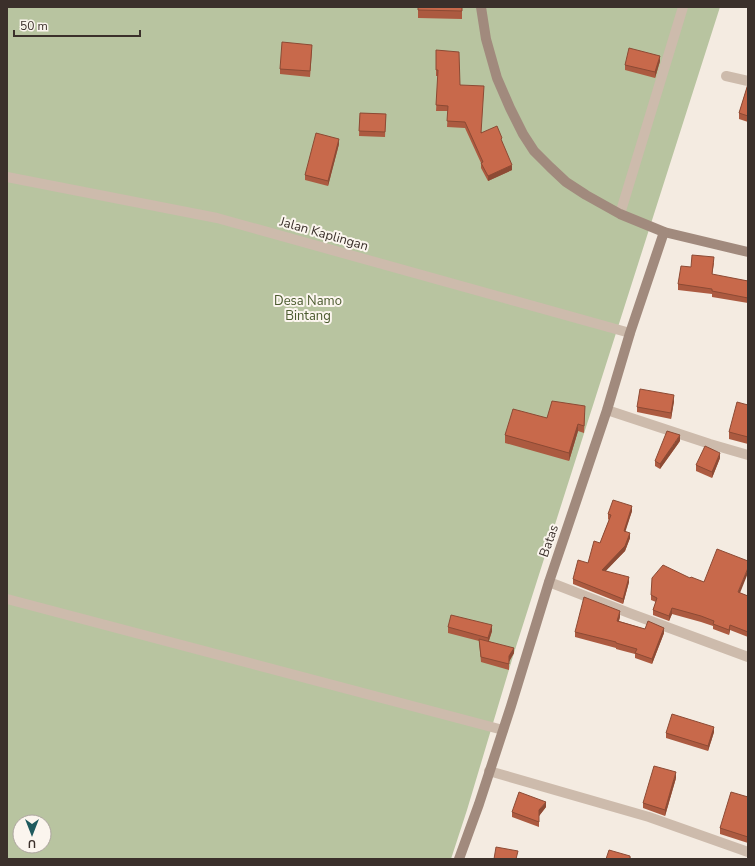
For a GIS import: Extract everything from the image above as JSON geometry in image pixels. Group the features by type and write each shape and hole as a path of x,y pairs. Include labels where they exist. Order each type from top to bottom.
{"street":[{"path":"481,7 486,39 497,78 510,108 523,134 534,151 566,182 620,214 664,232 748,252"},
{"path":"620,214 683,7"},
{"path":"726,76 748,81"},
{"name":"Jalan Kaplingan","path":"7,177 217,218 630,333"},
{"name":"Batas","path":"459,859 490,771 549,582 607,410 630,333 664,232"},
{"path":"607,410 748,455"},
{"path":"549,582 748,657"},
{"path":"7,599 503,730"},
{"path":"490,771 649,818 748,852"}],"green space":[{"name":"Desa Namo Bintang","path":"7,7 720,7 514,653 451,859 7,859"}],"building":[{"path":"418,7 462,7 462,11 418,10"},
{"path":"282,42 312,45 310,71 280,69"},
{"path":"629,48 660,56 655,72 625,65"},
{"path":"436,50 459,52 460,85 484,86 481,133 497,126 512,165 488,176 481,163 483,162 465,122 447,121 448,106 436,105 438,70 436,70"},
{"path":"748,84 748,116 739,113"},
{"path":"360,113 386,114 385,132 359,131"},
{"path":"316,133 339,139 328,181 305,175"},
{"path":"692,255 714,257 712,274 748,281 748,298 712,291 712,289 678,284 681,266 691,267"},
{"path":"640,389 674,395 671,413 637,407"},
{"path":"552,401 585,406 584,426 578,424 569,453 505,435 513,409 547,418"},
{"path":"737,402 748,405 748,437 729,432"},
{"path":"667,431 680,435 660,464 655,461"},
{"path":"705,446 720,453 712,472 696,465"},
{"path":"613,500 632,506 624,531 630,533 625,546 602,570 629,577 623,599 573,579 578,560 588,563 594,541 600,543 611,515 608,514"},
{"path":"717,549 748,561 748,568 738,592 748,596 748,632 730,625 729,630 713,624 714,621 672,608 669,616 653,610 657,598 651,595 652,578 663,565 690,578 691,577 704,582"},
{"path":"584,597 620,611 617,621 645,629 648,621 664,628 652,659 635,653 637,649 575,632"},
{"path":"451,615 492,625 488,638 448,627"},
{"path":"479,639 514,648 509,656 509,664 481,657"},
{"path":"672,714 714,727 708,746 666,733"},
{"path":"654,766 676,772 665,810 643,803"},
{"path":"519,792 546,802 539,810 539,822 512,812"},
{"path":"731,792 748,797 748,837 720,828"},
{"path":"496,847 518,851 516,859 494,859"},
{"path":"609,850 630,856 630,858 633,859 606,859"}]}
